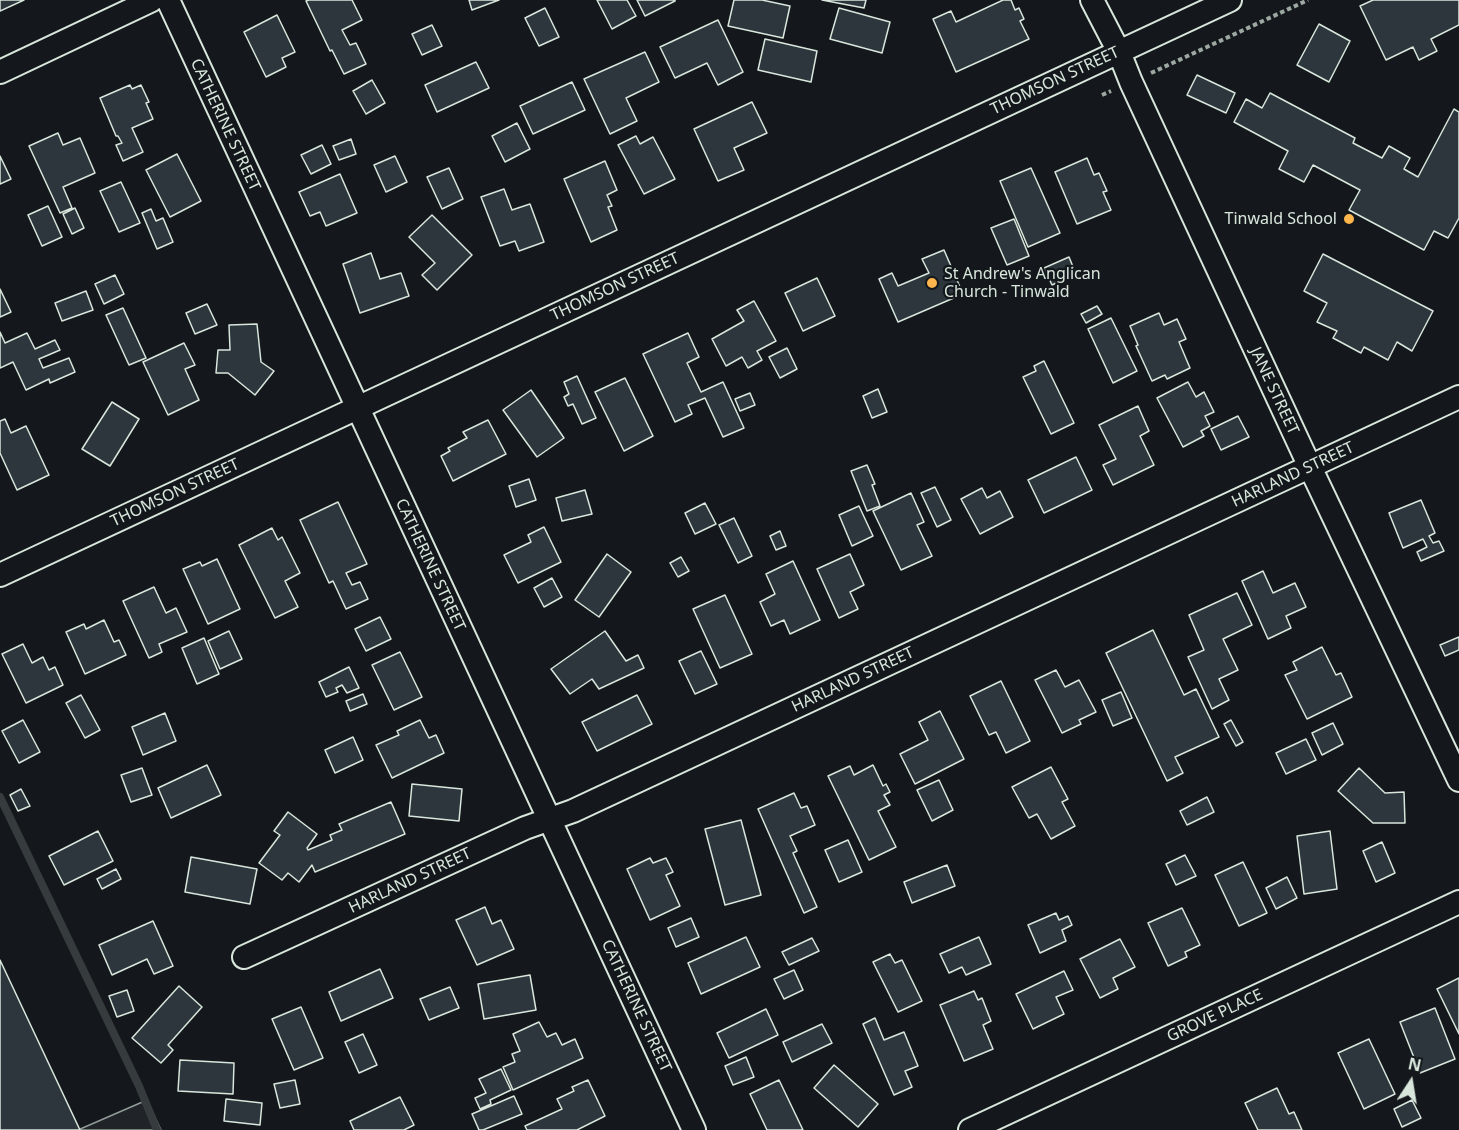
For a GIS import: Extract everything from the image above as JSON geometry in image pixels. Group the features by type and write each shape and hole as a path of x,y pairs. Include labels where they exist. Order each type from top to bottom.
{"street":[{"path":"0,72 152,0"},
{"name":"CATHERINE STREET","path":"168,0 694,1130"},
{"name":"JANE STREET","path":"1092,0 1119,52 1310,467 1459,780"},
{"name":"THOMSON STREET","path":"0,575 1230,0"},
{"name":"HARLAND STREET","path":"244,957 525,828 573,811 1459,397"},
{"name":"GROVE PLACE","path":"970,1130 1459,902"}],"path":[{"path":"1160,69 1308,0"}],"shaded area":[{"path":"147,1100 161,1130 78,1130"}],"building":[{"path":"0,0 24,0 0,11"},
{"path":"352,0 362,20 342,30 350,45 356,43 366,64 344,74 306,1"},
{"path":"469,0 499,0 472,10"},
{"path":"597,0 627,0 636,16 612,29"},
{"path":"637,0 675,0 675,1 645,16"},
{"path":"734,0 762,0 790,6 783,38 728,26"},
{"path":"822,0 866,0 864,8"},
{"path":"1003,0 1011,0 1015,10 1019,8 1024,19 1020,21 1029,39 956,72 933,19 951,11 956,22"},
{"path":"1373,0 1459,0 1459,25 1431,39 1437,51 1419,60 1413,47 1386,60 1360,6"},
{"path":"545,8 559,37 539,46 525,18"},
{"path":"839,8 890,22 882,53 830,39"},
{"path":"277,15 295,52 282,58 286,67 266,77 244,32"},
{"path":"718,20 743,72 718,85 707,63 675,78 660,47"},
{"path":"1319,24 1350,41 1329,82 1297,65"},
{"path":"432,25 442,46 422,55 412,34"},
{"path":"765,39 817,51 811,82 758,70"},
{"path":"645,52 659,82 626,98 637,121 610,134 584,79"},
{"path":"476,62 489,88 437,112 425,85"},
{"path":"1197,75 1235,93 1226,113 1187,95"},
{"path":"372,80 385,103 366,114 353,91"},
{"path":"572,82 585,110 533,134 520,106"},
{"path":"130,85 132,89 141,85 149,102 146,103 153,119 132,128 143,152 123,161 116,145 122,143 116,136 100,98"},
{"path":"1270,93 1355,138 1353,143 1382,158 1389,146 1410,158 1404,169 1418,177 1454,109 1459,112 1459,218 1448,238 1434,231 1424,250 1349,210 1360,190 1313,165 1304,182 1279,169 1288,151 1234,122 1246,99 1262,108"},
{"path":"752,102 767,133 734,148 744,170 718,181 694,129"},
{"path":"517,123 530,149 505,162 492,136"},
{"path":"58,133 63,145 80,138 95,173 63,187 72,208 60,213 29,146"},
{"path":"636,136 640,144 653,137 675,179 644,194 618,145"},
{"path":"351,139 356,154 339,160 333,146"},
{"path":"322,145 331,164 311,174 301,155"},
{"path":"177,154 201,201 170,217 146,170"},
{"path":"0,156 11,179 0,184"},
{"path":"395,156 407,182 386,192 374,165"},
{"path":"1087,158 1094,175 1099,173 1107,191 1103,192 1111,210 1077,224 1055,172"},
{"path":"605,161 617,190 607,195 612,206 608,207 617,230 591,242 564,179"},
{"path":"449,168 463,199 442,209 427,177"},
{"path":"1031,168 1060,233 1028,247 1000,181"},
{"path":"340,174 357,213 326,226 320,212 310,216 299,192"},
{"path":"121,182 140,223 119,232 100,191"},
{"path":"504,189 512,210 530,204 544,242 519,251 515,241 500,246 481,197"},
{"path":"48,206 62,237 42,246 28,215"},
{"path":"75,208 84,228 72,234 63,214"},
{"path":"151,209 156,221 163,218 173,242 157,249 142,213"},
{"path":"432,215 472,255 437,290 422,275 435,263 409,237"},
{"path":"1014,219 1029,256 1007,265 991,228"},
{"name":"St Andrew's Anglican Church - Tinwald","path":"944,250 963,294 898,322 879,279 892,273 898,286 929,273 922,259"},
{"path":"371,253 380,279 401,273 409,296 360,313 343,264"},
{"path":"1323,254 1433,311 1412,351 1397,342 1388,360 1364,347 1361,353 1333,338 1337,331 1317,322 1327,303 1304,291"},
{"path":"1069,257 1076,274 1052,285 1044,268"},
{"path":"115,275 124,294 104,304 95,284"},
{"path":"817,278 835,316 803,331 785,293"},
{"path":"0,289 11,312 0,317"},
{"path":"86,291 93,310 62,321 55,303"},
{"path":"754,301 776,341 757,351 762,360 748,368 742,357 726,366 712,339 744,321 737,310"},
{"path":"207,304 217,325 195,334 186,313"},
{"path":"1097,306 1102,314 1086,323 1081,314"},
{"path":"123,308 146,358 129,365 106,315"},
{"path":"1159,313 1164,325 1177,319 1186,339 1179,342 1190,368 1167,379 1165,375 1152,381 1136,346 1138,345 1130,326"},
{"path":"1111,318 1137,371 1113,383 1088,329"},
{"path":"257,324 261,362 274,371 255,395 228,373 216,373 218,350 230,350 229,325"},
{"path":"0,332 5,343 27,333 35,349 55,340 60,350 39,359 43,368 69,358 75,372 50,383 49,379 26,390 13,362 0,368"},
{"path":"688,333 699,357 687,363 701,392 723,382 744,428 723,437 705,398 688,405 692,414 675,422 643,354"},
{"path":"184,343 195,365 185,369 199,400 168,415 143,362"},
{"path":"787,348 797,369 780,378 769,357"},
{"path":"1044,361 1074,423 1051,434 1023,377 1036,371 1034,366"},
{"path":"577,376 596,418 582,424 573,404 568,406 564,397 569,394 564,382"},
{"path":"625,378 653,436 624,451 595,392"},
{"path":"1188,382 1196,397 1204,392 1214,412 1205,416 1210,426 1201,431 1204,436 1183,447 1157,398"},
{"path":"878,389 887,412 872,418 863,396"},
{"path":"531,390 564,438 537,457 503,410"},
{"path":"750,393 755,405 740,411 735,399"},
{"path":"112,402 139,419 110,466 82,449"},
{"path":"1138,406 1149,431 1140,436 1154,465 1113,485 1103,465 1116,459 1099,425"},
{"path":"1238,416 1249,437 1221,450 1211,429"},
{"path":"5,419 11,433 26,426 49,475 17,490 0,453 0,421"},
{"path":"488,420 506,454 453,481 441,456 450,451 448,448 467,438 463,432"},
{"path":"1076,457 1092,490 1044,513 1028,480"},
{"path":"867,465 875,484 872,485 880,506 867,511 851,471"},
{"path":"529,479 536,500 516,507 509,486"},
{"path":"935,487 951,520 937,527 921,493"},
{"path":"982,488 987,498 1000,491 1013,517 980,534 961,499"},
{"path":"585,490 592,514 562,521 556,498"},
{"path":"911,493 924,522 917,525 932,556 901,570 873,511"},
{"path":"1421,500 1435,533 1429,536 1433,543 1439,541 1444,551 1421,561 1417,552 1427,547 1423,539 1403,548 1389,513"},
{"path":"338,502 367,564 346,573 352,585 360,582 368,599 346,609 333,581 329,583 300,520"},
{"path":"705,503 716,524 695,534 685,513"},
{"path":"859,506 873,536 852,546 839,515"},
{"path":"734,518 752,556 738,563 719,525"},
{"path":"544,527 561,562 518,583 504,555 531,542 528,535"},
{"path":"272,528 278,540 282,537 300,573 285,581 298,607 275,618 239,545"},
{"path":"780,531 786,546 776,550 770,536"},
{"path":"607,554 631,572 599,617 575,600"},
{"path":"850,554 864,585 850,592 858,609 839,618 817,569"},
{"path":"681,557 689,571 678,577 670,563"},
{"path":"217,559 240,609 208,624 183,569 200,562 202,566"},
{"path":"793,561 820,620 790,634 784,620 771,626 760,602 775,594 766,574"},
{"path":"1263,571 1273,593 1295,583 1306,607 1286,616 1291,628 1268,639 1242,581"},
{"path":"552,578 562,597 544,607 534,588"},
{"path":"154,587 166,613 176,608 187,632 159,644 162,652 149,658 123,601"},
{"path":"1237,593 1252,625 1223,639 1238,670 1219,679 1229,700 1212,709 1188,657 1204,650 1189,615"},
{"path":"725,595 752,654 720,668 693,609"},
{"path":"380,617 391,639 366,651 355,629"},
{"path":"104,620 114,642 119,640 126,655 85,674 66,632 84,624 86,629"},
{"path":"1153,630 1184,695 1196,689 1219,737 1175,757 1183,773 1167,781 1106,653"},
{"path":"229,631 242,659 220,669 208,641"},
{"path":"605,631 626,661 638,655 644,668 599,689 592,679 570,694 551,669"},
{"path":"1459,637 1459,650 1445,656 1440,645"},
{"path":"204,638 219,674 197,684 182,648"},
{"path":"23,644 32,663 43,657 49,670 55,667 63,685 26,703 2,654"},
{"path":"1322,647 1336,675 1341,673 1352,697 1307,719 1285,675 1297,670 1293,662"},
{"path":"701,651 717,684 695,694 679,661"},
{"path":"400,652 422,697 394,710 372,665"},
{"path":"349,667 359,688 347,693 342,685 336,688 338,692 326,697 319,682"},
{"path":"1056,670 1065,687 1079,680 1096,712 1079,720 1081,724 1062,733 1035,680"},
{"path":"1001,681 1030,741 1006,753 996,732 989,735 970,696"},
{"path":"1121,692 1132,718 1113,726 1102,700"},
{"path":"363,694 367,704 350,711 346,701"},
{"path":"81,695 100,730 85,738 66,703"},
{"path":"637,695 652,724 597,751 582,722"},
{"path":"940,711 964,759 915,784 900,754 928,740 919,722"},
{"path":"165,713 176,741 143,755 132,727"},
{"path":"23,720 40,752 19,763 2,731"},
{"path":"420,720 429,738 436,735 444,753 392,778 376,745 399,735 397,731"},
{"path":"1231,720 1243,742 1236,746 1224,724"},
{"path":"1333,723 1343,744 1322,755 1312,733"},
{"path":"353,737 363,760 335,773 325,750"},
{"path":"1306,739 1316,760 1286,774 1276,753"},
{"path":"207,765 221,795 171,818 158,788"},
{"path":"873,765 883,786 886,784 890,792 884,795 890,805 878,811 896,847 869,860 828,776 850,766 854,775"},
{"path":"1051,767 1068,799 1062,802 1075,826 1051,839 1037,814 1029,818 1012,787"},
{"path":"142,768 152,795 131,802 121,775"},
{"path":"1359,768 1385,793 1404,792 1405,823 1373,823 1338,791"},
{"path":"939,780 953,810 932,821 917,790"},
{"path":"412,784 462,789 459,821 409,816"},
{"path":"21,789 30,806 18,811 10,795"},
{"path":"794,793 801,808 807,806 815,825 790,836 797,851 793,853 817,907 804,913 758,809"},
{"path":"1207,797 1214,812 1187,825 1180,811"},
{"path":"391,802 405,834 315,872 312,865 299,882 288,873 282,880 259,863 280,835 274,831 288,812 317,834 307,848 308,850 332,840 330,835 342,830 339,824"},
{"path":"741,820 761,895 725,905 705,829"},
{"path":"98,831 113,861 64,885 49,856"},
{"path":"1330,831 1337,889 1304,894 1297,836"},
{"path":"848,840 862,872 839,882 825,850"},
{"path":"1382,842 1395,873 1376,882 1363,851"},
{"path":"1185,855 1196,876 1176,885 1166,864"},
{"path":"191,857 257,869 250,904 185,892"},
{"path":"650,858 653,863 666,858 673,872 666,875 680,906 650,920 627,869"},
{"path":"1243,862 1267,913 1239,926 1215,875"},
{"path":"947,865 955,886 912,903 904,882"},
{"path":"116,869 121,879 102,889 97,879"},
{"path":"1287,877 1297,898 1276,909 1266,888"},
{"path":"485,907 492,924 501,920 514,949 477,965 456,920"},
{"path":"1182,908 1200,945 1185,952 1187,957 1168,966 1148,923"},
{"path":"1056,913 1059,920 1068,916 1072,925 1062,930 1066,941 1040,953 1028,925"},
{"path":"691,918 699,937 676,947 668,928"},
{"path":"153,921 173,966 154,974 147,959 112,975 99,945"},
{"path":"746,937 760,967 701,994 688,963"},
{"path":"979,937 991,964 966,975 962,967 949,973 940,954"},
{"path":"812,938 819,951 789,965 782,952"},
{"path":"1120,939 1135,967 1113,978 1118,989 1100,998 1080,959"},
{"path":"890,954 895,963 902,960 922,1001 898,1012 873,962"},
{"path":"0,960 80,1130 0,1130"},
{"path":"380,969 393,998 341,1021 329,992"},
{"path":"794,970 803,990 784,999 774,979"},
{"path":"1064,971 1073,990 1056,997 1064,1014 1033,1029 1016,994"},
{"path":"530,975 536,1010 484,1019 478,984"},
{"path":"1459,978 1459,1034 1437,989"},
{"path":"179,986 202,1007 168,1045 173,1050 161,1063 132,1038"},
{"path":"450,987 459,1008 429,1020 420,999"},
{"path":"127,990 134,1011 117,1017 109,996"},
{"path":"974,991 978,1000 982,998 991,1021 983,1025 993,1049 964,1061 940,1005"},
{"path":"301,1007 323,1058 294,1070 272,1019"},
{"path":"1435,1008 1455,1059 1420,1073 1400,1022"},
{"path":"766,1009 778,1035 729,1058 717,1033"},
{"path":"875,1018 884,1040 904,1032 918,1066 905,1071 912,1087 894,1095 863,1024"},
{"path":"539,1022 547,1037 556,1033 562,1045 575,1039 583,1058 513,1090 503,1067 515,1062 512,1054 520,1051 513,1034"},
{"path":"822,1024 832,1043 792,1062 783,1042"},
{"path":"363,1034 377,1065 359,1073 345,1042"},
{"path":"1369,1039 1395,1094 1364,1109 1338,1053"},
{"path":"746,1057 754,1077 733,1085 725,1066"},
{"path":"180,1060 234,1063 233,1094 178,1091"},
{"path":"834,1065 878,1104 858,1127 814,1088"},
{"path":"501,1069 511,1090 490,1100 491,1104 480,1109 475,1098 486,1093 479,1079"},
{"path":"295,1080 300,1104 280,1108 274,1084"},
{"path":"588,1080 605,1116 577,1130 527,1130 525,1126 562,1109 557,1099 574,1091 572,1087"},
{"path":"779,1080 803,1130 767,1130 750,1094"},
{"path":"1277,1088 1289,1114 1294,1112 1302,1130 1258,1130 1245,1103"},
{"path":"514,1096 522,1114 479,1130 472,1114"},
{"path":"400,1097 414,1125 404,1130 354,1130 350,1121"},
{"path":"226,1099 262,1103 260,1125 224,1121"},
{"path":"1412,1100 1421,1118 1402,1127 1394,1109"}],"waterway":[{"path":"0,797 139,1086 157,1130"}],"place":[{"name":"Tinwald School","path":"1349,219"},
{"name":"St Andrew's Anglican Church - Tinwald","path":"932,283"}]}
